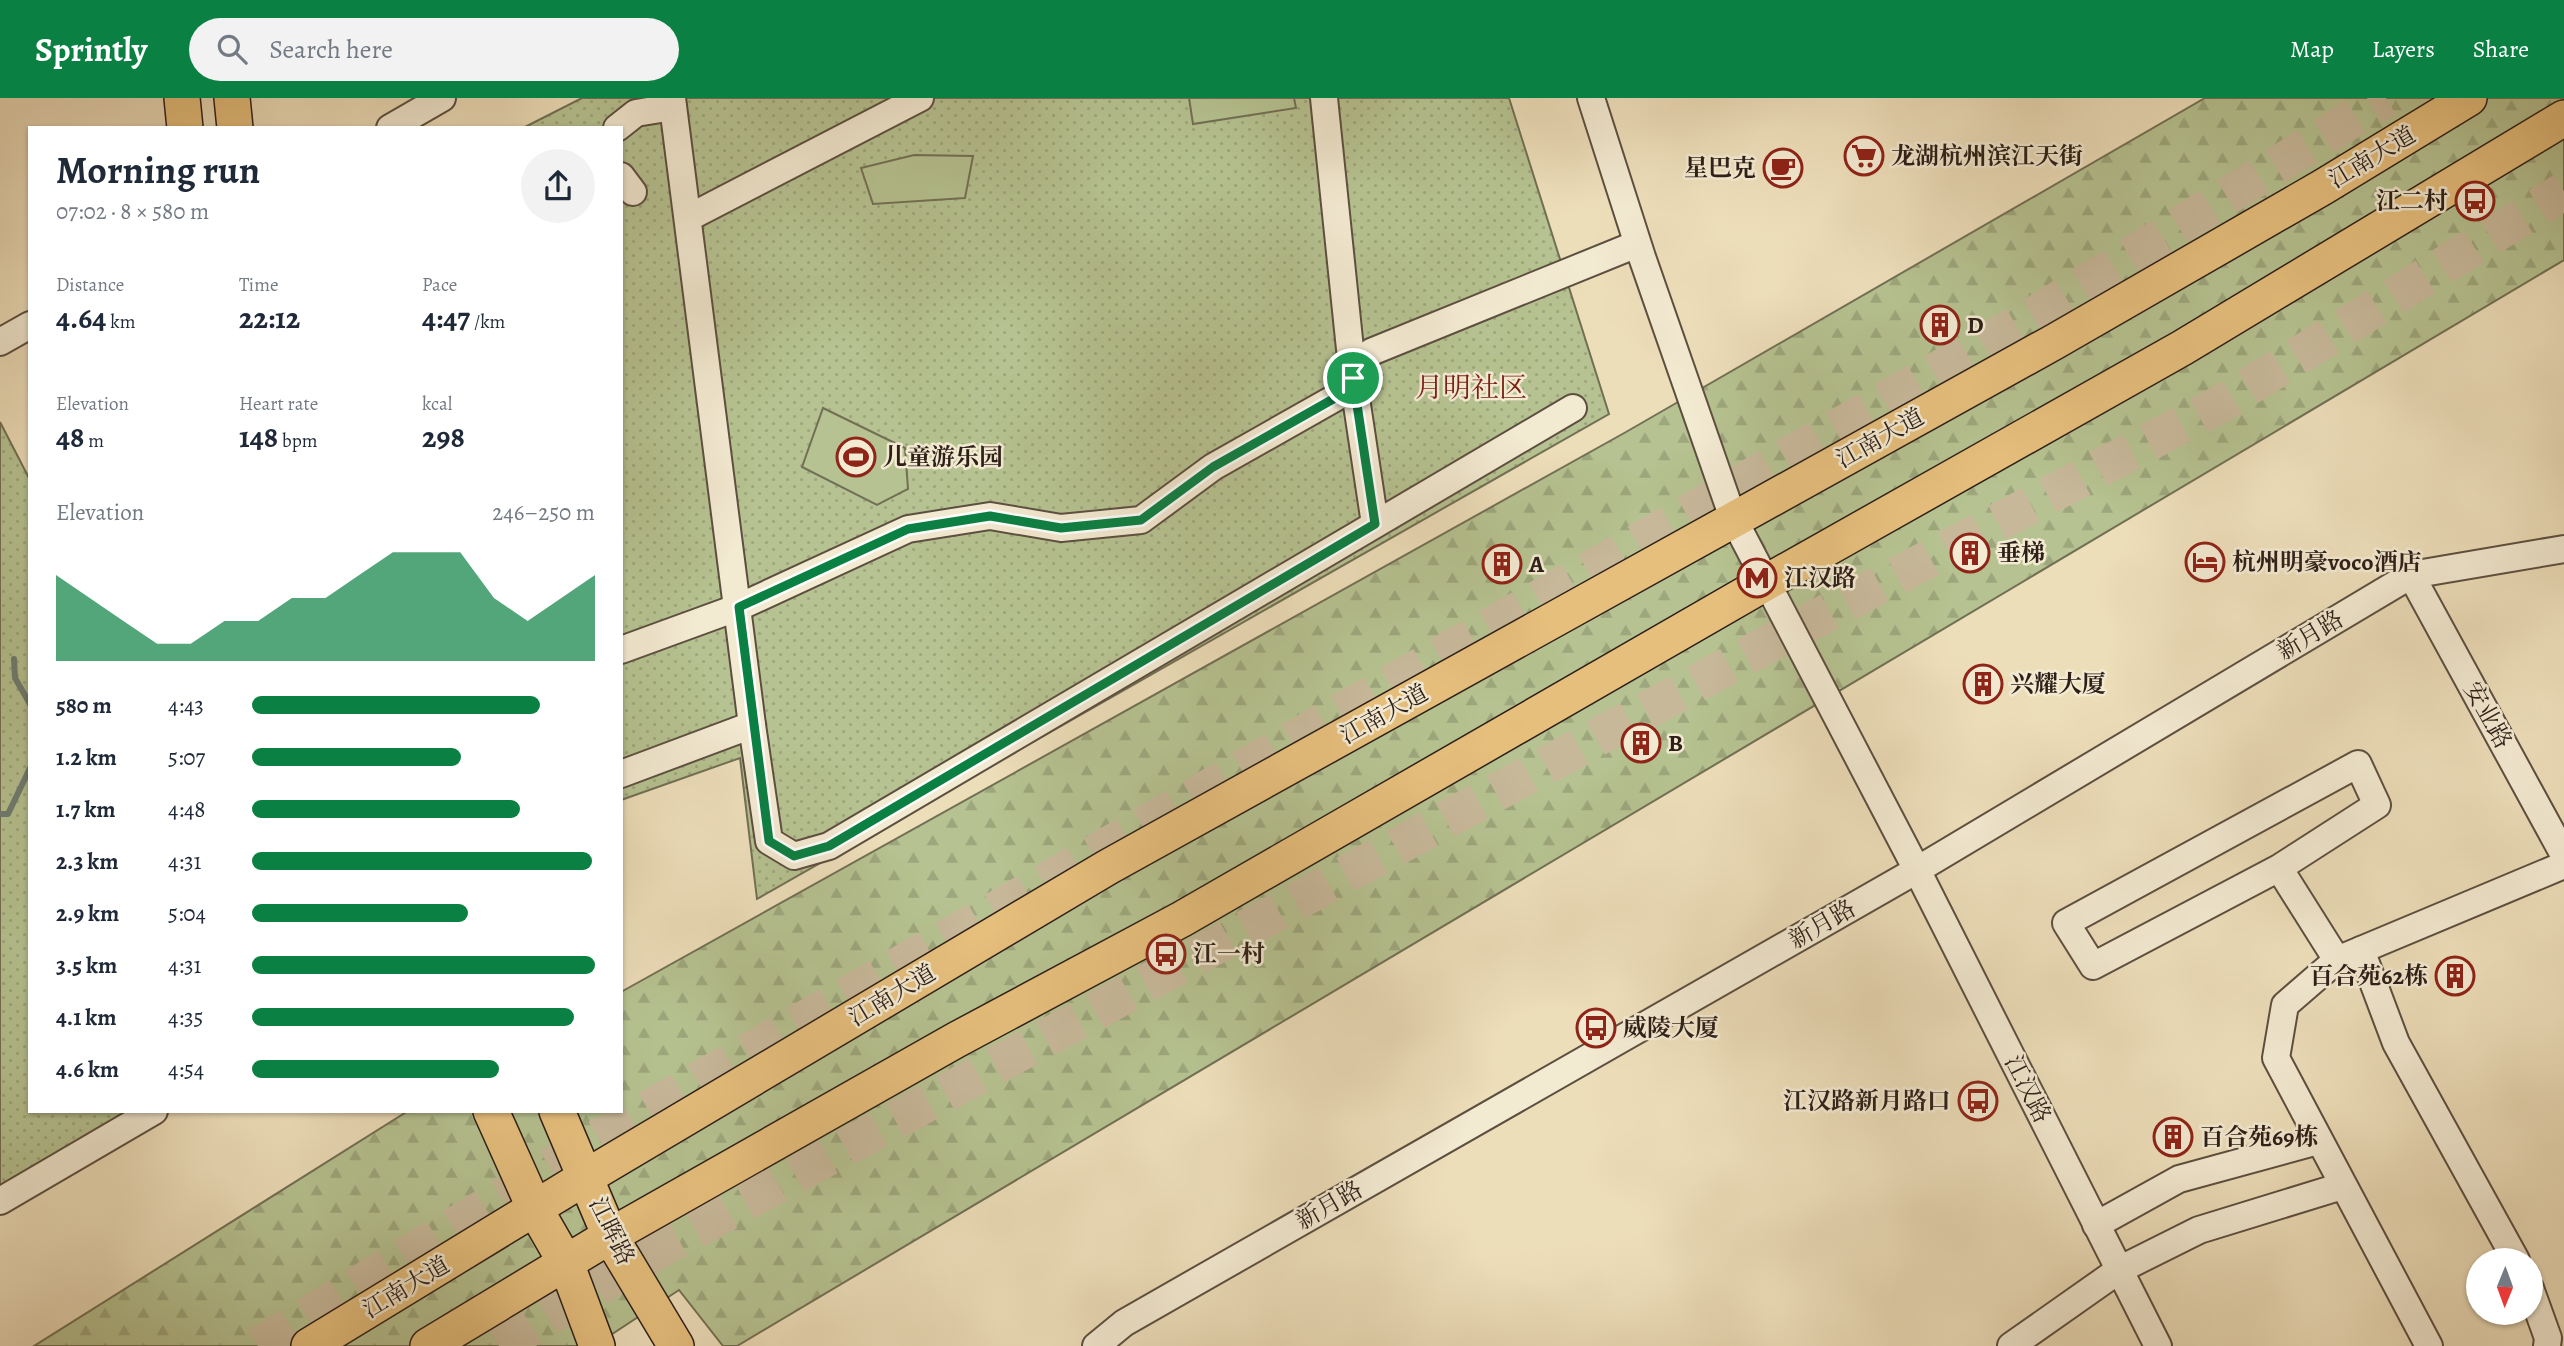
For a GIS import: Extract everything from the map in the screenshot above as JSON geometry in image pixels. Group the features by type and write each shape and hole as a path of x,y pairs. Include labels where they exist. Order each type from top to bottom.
{"main road":[{"path":"182,98 186,126"},
{"path":"233,98 235,126"},
{"name":"江南大道","path":"309,1346 586,1177 1108,867 2054,342 2323,187 2469,98"},
{"path":"428,1346 610,1236 956,1040 1182,919 1767,582 2182,348 2564,118"},
{"path":"492,1113 535,1209 566,1263 597,1346"},
{"name":"江晖路","path":"558,1113 610,1236 676,1346"}],"street":[{"path":"393,126 442,98"},
{"path":"688,219 920,98"},
{"path":"1324,98 1353,378 1375,524"},
{"name":"江汉路","path":"1591,98 1637,244 1733,518 1917,870 2158,1346"},
{"path":"620,126 636,113 673,102 769,841 794,856 829,846 1573,408"},
{"path":"623,649 739,607 908,529 990,516 1061,528 1141,520 1213,467 1342,394 1371,352 1637,244"},
{"path":"0,342 28,326"},
{"name":"新月路","path":"1096,1346 1124,1323 1917,870 2411,575 2564,549"},
{"name":"安业路","path":"2411,575 2564,855"},
{"path":"623,773 752,725"},
{"path":"2358,764 2377,805 2279,868 2093,966 2066,923 2358,764"},
{"path":"2429,1346 2276,1058 2285,1004 2349,955 2564,865"},
{"path":"2279,868 2349,955 2509,1248"},
{"path":"0,1201 151,1113"},
{"path":"2096,1225 2179,1179 2318,1141"},
{"path":"2011,1346 2119,1270 2199,1230 2342,1186"},
{"path":"2543,1324 2548,1338 2547,1346"}],"green space":[{"path":"582,98 1509,98 1609,414 757,899 740,758 623,799 623,126 527,126"},
{"path":"1189,98 1294,98 1296,108 1193,124"},
{"path":"2205,98 2564,98 2564,260 737,1346 723,1346 679,1290 594,1346 34,1346 405,1113 623,1113 623,991 1626,432"},
{"path":"914,155 973,156 965,198 873,204 861,168"},
{"name":"儿童游乐园","path":"823,408 905,448 908,489 877,505 802,467"},
{"path":"0,422 28,476 28,1113 139,1113 0,1193"}],"waterway":[{"path":"14,659 15,678 28,701"},
{"path":"0,814 8,814 28,772"}],"tunnel":[{"path":"258,1346 607,1133 2036,314 2386,98"},
{"path":"499,1346 672,1242 1772,642 2217,406 2564,191"}],"place":[{"name":"龙湖杭州滨江天街","path":"1864,156"},
{"name":"星巴克","path":"1783,168"},
{"name":"江二村","path":"2475,201"},
{"name":"D","path":"1940,325"},
{"name":"儿童游乐园","path":"856,457"},
{"name":"垂梯","path":"1970,553"},
{"name":"杭州明豪voco酒店","path":"2205,562"},
{"name":"A","path":"1502,564"},
{"name":"江汉路","path":"1757,578"},
{"name":"兴耀大厦","path":"1983,684"},
{"name":"B","path":"1641,743"},
{"name":"江一村","path":"1166,954"},
{"name":"百合苑62栋","path":"2455,976"},
{"name":"威陵大厦","path":"1596,1028"},
{"name":"江汉路新月路口","path":"1978,1101"},
{"name":"百合苑69栋","path":"2173,1137"}],"district":[{"name":"月明社区","path":"1471,387"}],"route":[{"path":"1353,378 1375,524 829,846 794,856 769,841 752,725 739,607 908,529 990,516 1061,528 1141,520 1213,467 1342,394 1353,378"}]}
